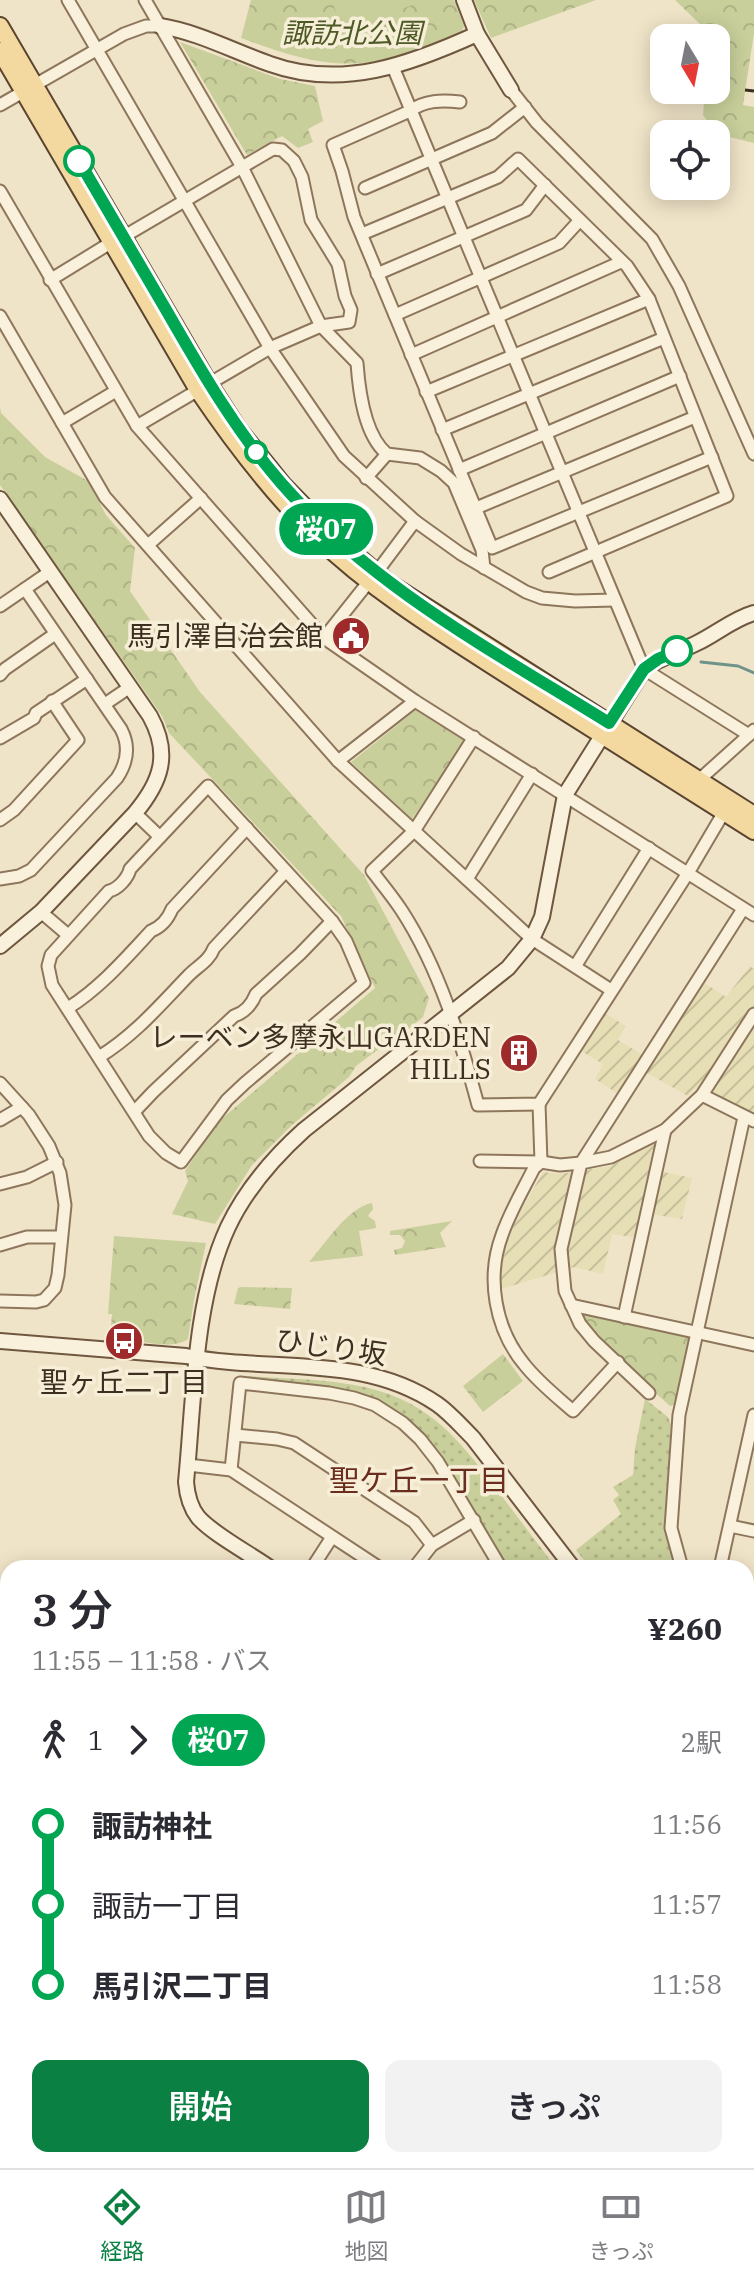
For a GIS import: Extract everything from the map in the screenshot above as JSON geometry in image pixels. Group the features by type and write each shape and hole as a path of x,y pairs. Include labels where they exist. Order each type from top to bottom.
{"main road":[{"path":"0,26 29,88 232,440 317,537 452,640 699,780 754,815"},
{"path":"0,51 29,88"},
{"path":"605,728 754,831"}],"street":[{"path":"68,0 270,348 344,456 415,521 484,568 526,592 542,598 575,601 615,600"},
{"path":"145,0 242,167 321,326 357,363 359,388 372,436 387,454 420,458 454,483 482,550 484,568"},
{"path":"464,0 477,34 511,90 537,123 652,239 679,286 754,454"},
{"path":"0,105 96,49 146,26 181,29 273,65 307,73 354,74 393,67 477,34"},
{"path":"393,67 644,669 751,733 699,780"},
{"path":"460,102 435,101 417,106 333,145 354,217 492,548 712,457"},
{"path":"365,188 492,133 525,107"},
{"path":"50,280 273,149 282,150 294,161 302,177 311,220 338,264 351,310 349,322 321,326 270,348 137,426"},
{"path":"362,234 498,177 518,159 627,266 649,299 727,496 549,572"},
{"path":"377,274 526,210 545,185"},
{"path":"0,191 137,426 324,638 415,701 749,912 581,1163 561,1249 565,1291 587,1333 649,1393"},
{"path":"395,315 559,243 580,220"},
{"path":"411,355 621,262"},
{"path":"426,392 649,299"},
{"path":"0,316 105,497 338,761 532,939 611,990"},
{"path":"442,430 664,338"},
{"path":"459,470 680,376"},
{"path":"62,423 116,391"},
{"path":"476,508 695,417"},
{"path":"366,478 387,454"},
{"path":"148,545 201,498"},
{"path":"0,499 155,724 161,749 158,779 149,796 41,912 0,946"},
{"path":"324,638 415,521"},
{"path":"0,606 51,571"},
{"path":"0,879 19,876 31,870 120,772 126,758 126,743 121,729 25,589"},
{"path":"258,1560 207,1526 198,1517 187,1494 198,1358 210,1280 228,1227 276,1155 508,968 532,939 546,904 565,795 644,669 658,659 697,643 754,613"},
{"path":"0,675 55,634"},
{"path":"0,738 34,718 52,701 87,679"},
{"path":"105,704 130,687"},
{"path":"0,820 14,810 78,740 52,701"},
{"path":"338,761 415,701"},
{"path":"474,737 414,831 372,871 402,912 452,1013 478,1105 539,1104"},
{"path":"467,879 532,774"},
{"path":"208,786 332,921 346,941 364,983 245,1083 220,1108 181,1162 166,1153 149,1136 52,985 48,966 51,955 68,935 109,891 114,890 160,837 208,786"},
{"path":"541,1162 539,1104 724,812"},
{"path":"135,813 160,837"},
{"path":"68,1008 89,995 151,931 158,928 247,828"},
{"path":"576,965 649,848"},
{"path":"99,1057 146,1022 286,871"},
{"path":"41,912 68,935"},
{"path":"135,1111 234,1016 240,1014 256,994 332,921"},
{"path":"480,1161 560,1165 581,1163 611,1157 665,1130 702,1095 754,1014"},
{"path":"0,1083 22,1107 49,1146 57,1162 65,1205 57,1283 49,1296 29,1303 0,1301"},
{"path":"680,1560 671,1528 673,1412 697,1333 749,1119 702,1095"},
{"path":"0,1120 22,1107"},
{"path":"624,1317 665,1130"},
{"path":"0,1184 27,1177 57,1162"},
{"path":"541,1162 534,1168 501,1237 495,1266 494,1295 501,1324 522,1362 573,1411 618,1362"},
{"path":"0,1245 27,1237 61,1237"},
{"path":"571,1305 754,1345"},
{"name":"ひじり坂","path":"0,1341 346,1369 391,1380 438,1405 473,1438 567,1560"},
{"path":"231,1470 240,1383 329,1393 364,1401 390,1414 420,1439 438,1462 496,1560"},
{"path":"722,1560 754,1415"},
{"path":"235,1435 294,1443 414,1522 432,1545"},
{"path":"188,1465 231,1470 368,1560"},
{"path":"420,1560 432,1545 474,1520"},
{"path":"730,1526 754,1531"},
{"path":"317,1560 332,1537"}],"shaded area":[{"path":"750,966 754,969 754,1004 745,1019 754,1024 754,1116 695,1088 688,1096 638,1068 620,1095 595,1079 603,1064 581,1051 606,1014 626,1026 618,1040 653,1061 703,982 726,997"},
{"path":"655,1143 650,1169 692,1178 682,1219 643,1213 638,1238 612,1234 603,1274 574,1267 501,1289 506,1246 517,1218 543,1172 560,1174 611,1166"}],"green space":[{"name":"諏訪北公園","path":"251,0 454,0 464,26 462,31 401,55 371,62 333,63 297,56 241,38"},
{"path":"332,0 409,0 411,6 340,26"},
{"path":"474,0 596,0 491,38"},
{"path":"675,0 754,0 754,33 743,105 754,107 754,143 730,137 730,120 707,120 703,115 704,104 730,104 730,24 700,24"},
{"path":"180,42 280,79 315,86 323,121 308,129 313,142 298,148 282,136 247,155"},
{"path":"0,407 1,413 45,457 88,481 106,515 135,548 130,591 200,692 364,875 429,998 423,1017 389,1045 356,1066 349,1077 292,1125 252,1165 215,1224 172,1214 188,1181 185,1171 218,1122 375,988 341,916 169,733 162,716 0,485"},
{"path":"416,710 465,741 412,819 351,762"},
{"path":"372,1203 373,1209 368,1216 375,1221 376,1228 359,1231 363,1256 309,1262 354,1211"},
{"path":"452,1221 440,1233 446,1247 395,1255 394,1250 402,1248 405,1241 400,1235 390,1235 390,1231"},
{"path":"114,1236 206,1243 188,1339 180,1343 161,1344 110,1337 112,1314 108,1314"},
{"path":"241,1287 292,1288 290,1309 234,1304"},
{"path":"586,1314 687,1336 689,1341 678,1404 670,1406 594,1338 581,1320"},
{"path":"503,1354 523,1381 483,1412 463,1386"},
{"path":"248,1376 359,1386 411,1404 441,1425 466,1451 550,1560 502,1560 435,1447 394,1412 248,1379"},
{"path":"645,1399 668,1417 671,1425 664,1529 674,1560 584,1560 576,1550 621,1514 613,1500 619,1495 613,1487 633,1475"}],"waterway":[{"path":"701,662 738,666 754,673"}],"railway":[{"path":"745,90 754,91"}],"bus line":[{"name":"桜07","path":"79,161 238,429 283,485 329,532 390,584 609,723 644,669 677,651"}],"place":[{"name":"馬引澤自治会館","path":"351,636"},
{"name":"レーベン多摩永山GARDEN HILLS","path":"519,1053"},
{"name":"聖ヶ丘二丁目","path":"124,1341"}],"district":[{"name":"聖ケ丘一丁目","path":"419,1481"}]}
